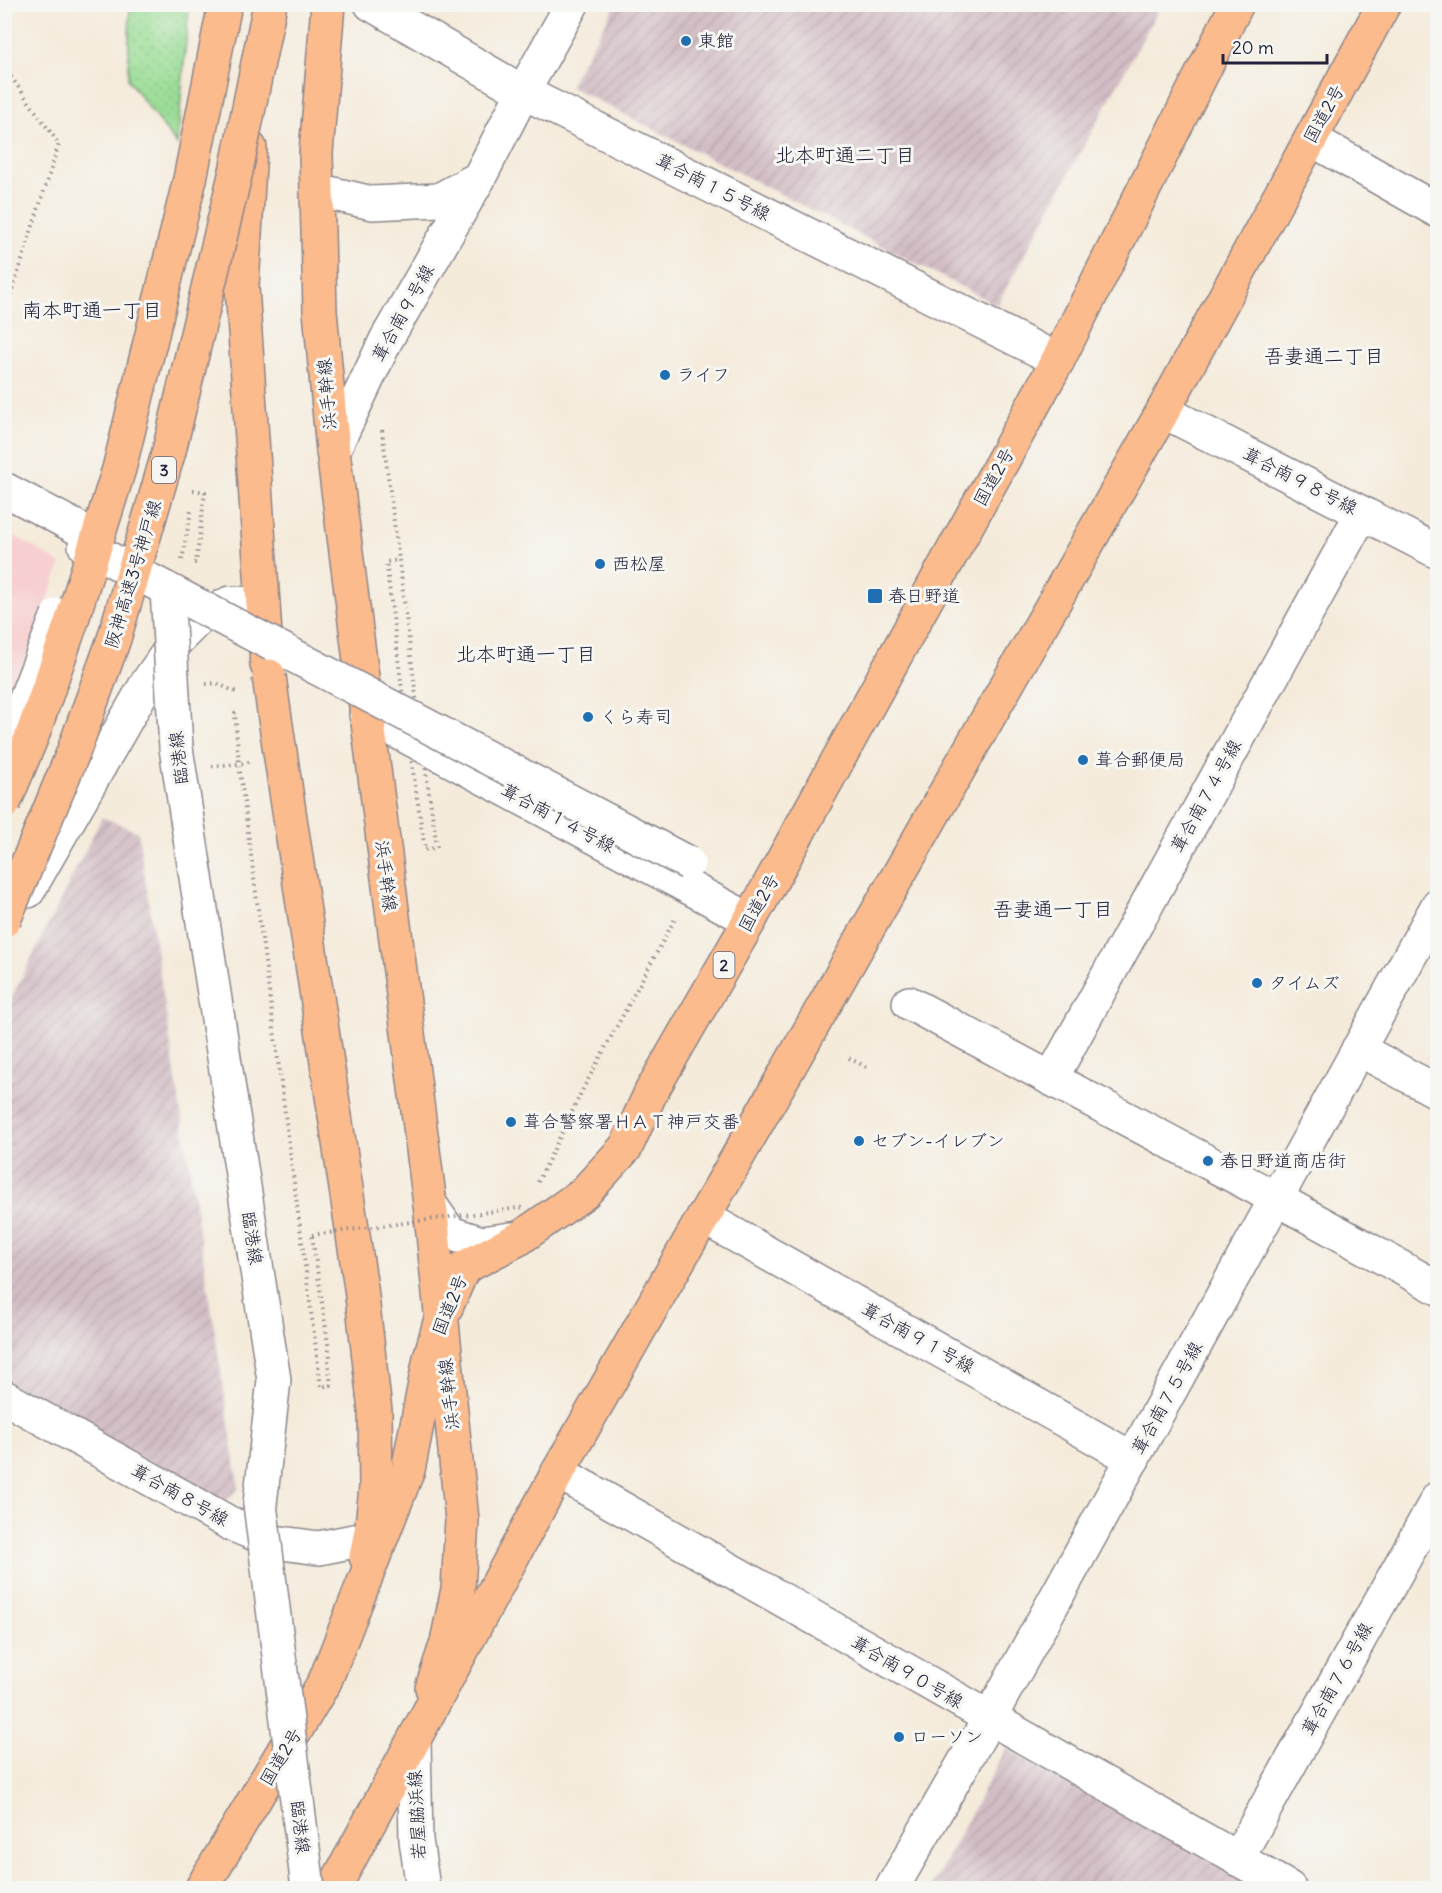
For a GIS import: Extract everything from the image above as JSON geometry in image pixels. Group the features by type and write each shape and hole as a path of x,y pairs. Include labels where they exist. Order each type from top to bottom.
{"main road":[{"path":"4,803 32,736 119,469 190,179 225,4"},
{"path":"254,4 250,165 242,287 269,676 258,710 362,1300 375,1411 376,1488 369,1538 363,1570 326,1681"},
{"name":"阪神高速3号神戸線","path":"4,920 73,753 114,639 166,462 236,171 270,4"},
{"name":"浜手幹線","path":"328,4 316,153 320,311 333,451 430,1204 462,1520 458,1577 447,1642 414,1741"},
{"name":"国道2号","path":"202,1888 326,1681 408,1470 430,1358 441,1319 463,1268 523,1222 584,1192 626,1147 651,1092 750,920 1058,360 1236,4"},
{"name":"国道2号","path":"334,1888 558,1472 1163,411 1384,4"}],"street":[{"name":"葺合南１５号線","path":"371,4 523,92 1058,360"},
{"name":"葺合南９号線","path":"333,451 386,340 479,178 572,4"},
{"path":"1311,139 1437,211"},
{"path":"316,189 372,203 439,200 479,178"},
{"name":"葺合南９８号線","path":"1163,411 1437,552"},
{"path":"4,489 89,534 4,754"},
{"name":"葺合南７４号線","path":"1051,1079 1362,513"},
{"path":"85,546 690,876"},
{"name":"臨港線","path":"167,589 176,748 274,1380 260,1504 308,1888"},
{"path":"4,931 147,684 176,641 200,617 230,603 263,604"},
{"name":"葺合南１４号線","path":"366,715 690,876 750,920"},
{"name":"葺合南７５号線","path":"892,1888 989,1719 1437,907"},
{"path":"909,1003 1276,1199 1433,1276"},
{"path":"1358,1049 1437,1092"},
{"path":"430,1204 450,1233 481,1244 523,1222"},
{"name":"葺合南９１号線","path":"704,1217 1133,1459"},
{"name":"葺合南８号線","path":"4,1397 231,1524 274,1542 319,1548 369,1538"},
{"name":"葺合南９０号線","path":"558,1472 1289,1888"},
{"name":"葺合南７６号線","path":"1237,1859 1437,1498"},
{"name":"若屋脇浜線","path":"414,1741 416,1840 423,1888"}],"path":[{"path":"4,67 59,144 4,317"},
{"path":"381,421 399,560"},
{"path":"182,560 185,544"},
{"path":"387,569 392,612"},
{"path":"258,710 235,713 239,764 321,1387 331,1385 328,1360 330,1357 312,1235 523,1222"},
{"path":"204,767 251,762 250,754"},
{"path":"416,795 424,842"},
{"path":"536,1187 690,876"},
{"path":"849,1058 870,1069"}],"shaded area":[{"path":"616,4 1161,5 997,305 569,86"},
{"path":"5,530 61,564 5,713"},
{"path":"102,817 138,832 239,1489 221,1504 5,1381 4,1013"},
{"path":"1006,1748 1260,1888 931,1888"}],"green space":[{"path":"130,5 189,5 177,145 128,80"}],"place":[{"name":"東館","path":"686,41"},
{"name":"ライフ","path":"665,375"},
{"name":"西松屋","path":"600,564"},
{"name":"春日野道","path":"875,596"},
{"name":"くら寿司","path":"588,717"},
{"name":"葺合郵便局","path":"1083,760"},
{"name":"タイムズ","path":"1257,983"},
{"name":"葺合警察署ＨＡＴ神戸交番","path":"511,1122"},
{"name":"セブン-イレブン","path":"859,1141"},
{"name":"春日野道商店街","path":"1208,1161"},
{"name":"ローソン","path":"899,1737"}],"district":[{"name":"北本町通二丁目","path":"845,155"},
{"name":"南本町通一丁目","path":"92,310"},
{"name":"吾妻通二丁目","path":"1324,356"},
{"name":"北本町通一丁目","path":"526,654"},
{"name":"吾妻通一丁目","path":"1053,909"}]}
